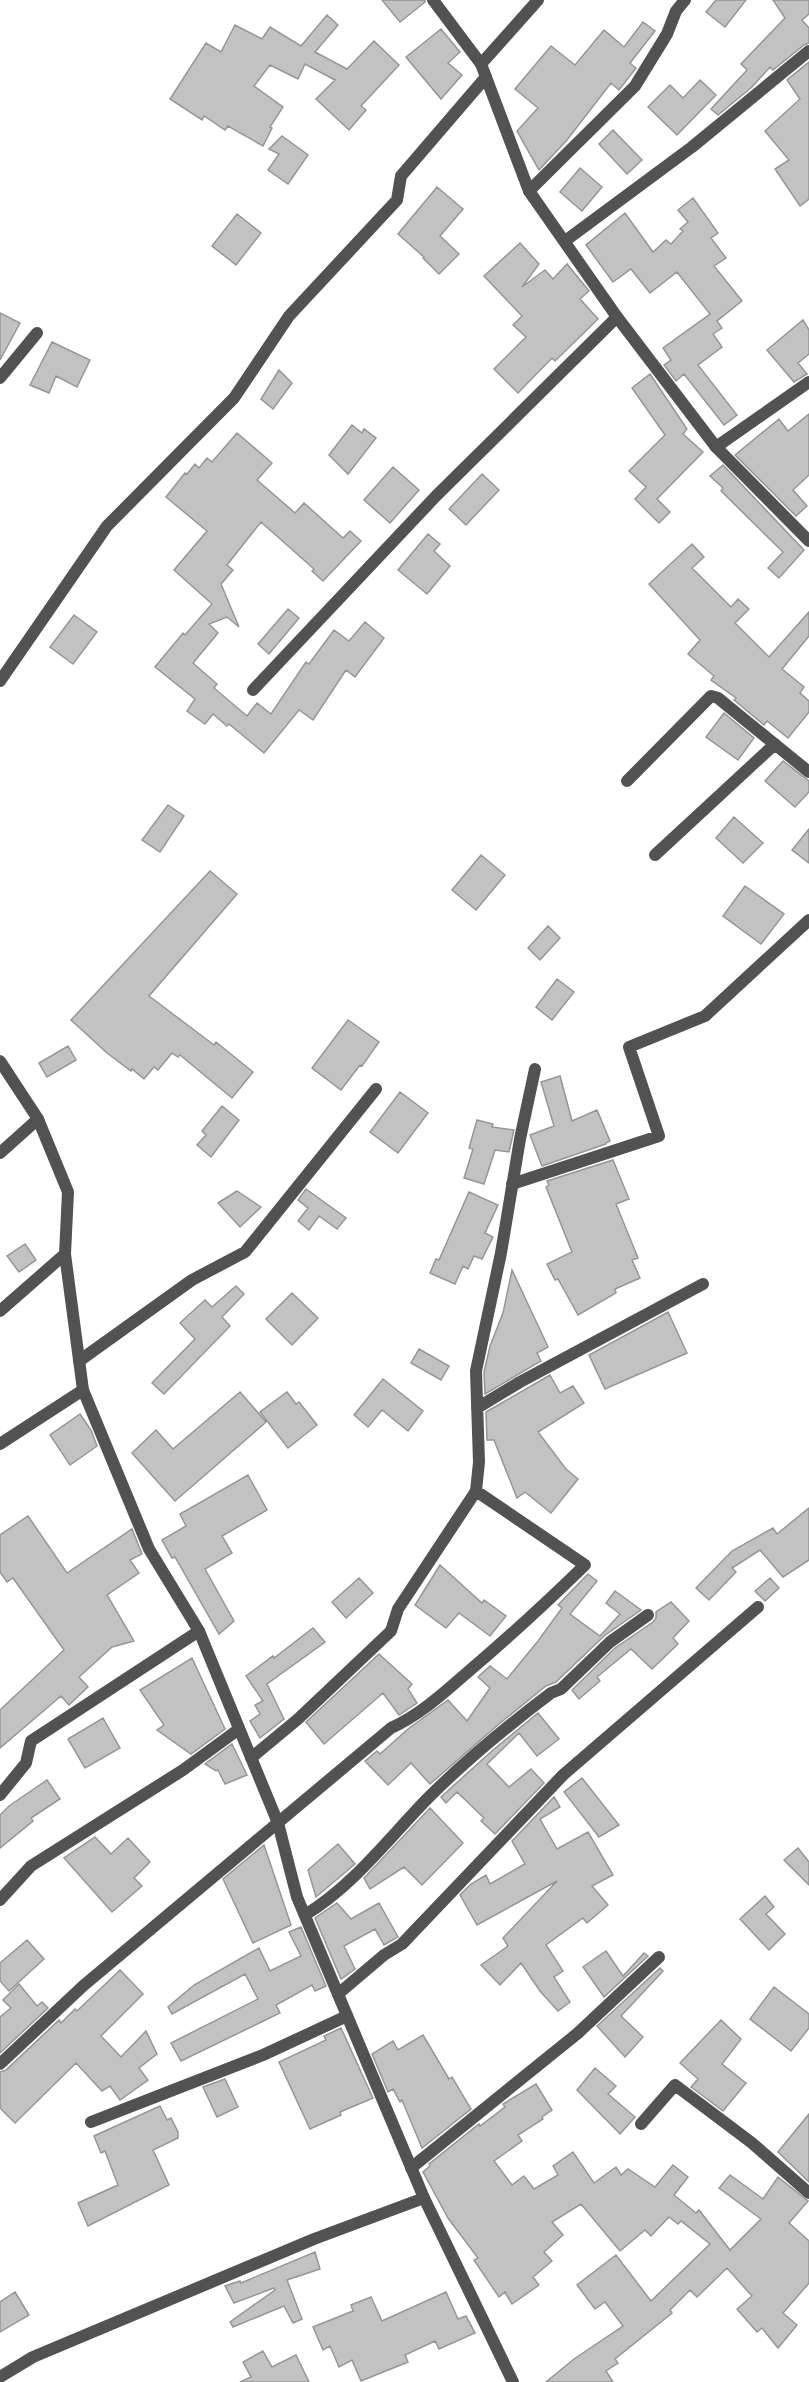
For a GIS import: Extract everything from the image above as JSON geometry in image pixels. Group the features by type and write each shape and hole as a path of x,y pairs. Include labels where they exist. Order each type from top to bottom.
{"street":[{"path":"433,0 481,64 529,191 617,317 716,447 808,538"},
{"path":"481,64 538,0"},
{"path":"529,191 635,86 667,34 676,11 685,0"},
{"path":"565,241 692,147 809,51"},
{"path":"0,681 108,526 234,398 289,316 397,200 401,176 486,77"},
{"path":"253,690 436,496 617,317"},
{"path":"0,378 37,333"},
{"path":"716,447 809,382"},
{"path":"627,782 711,696 718,698 809,772"},
{"path":"655,855 775,744"},
{"path":"512,1184 659,1136 629,1047 705,1016 809,920"},
{"path":"0,1061 38,1119 68,1192 65,1254 83,1390 149,1549 199,1631 278,1823 297,1897 424,2198 513,2382"},
{"path":"251,1758 298,1719 391,1631 398,1609 476,1491 479,1462 476,1371 501,1253 535,1069"},
{"path":"79,1361 192,1280 244,1252 376,1089"},
{"path":"0,1153 38,1119"},
{"path":"0,1311 65,1254"},
{"path":"477,1408 530,1376 703,1284"},
{"path":"0,1444 83,1390"},
{"path":"0,2064 83,1986 391,1728 406,1722 451,1686 529,1619 585,1565 476,1491"},
{"path":"338,1994 384,1955 402,1944 563,1775 758,1607"},
{"path":"305,1916 346,1886 429,1797 514,1722 551,1693 561,1689 610,1642 648,1615"},
{"path":"0,1795 26,1763 31,1741 199,1631"},
{"path":"0,1900 30,1866 183,1770 239,1729"},
{"path":"411,2168 578,2034 659,1956"},
{"path":"91,2122 263,2055 347,2016"},
{"path":"641,2124 675,2085 752,2143 809,2193"},
{"path":"0,2377 33,2357 314,2239 424,2198"}],"building":[{"path":"382,0 425,0 425,2 400,22"},
{"path":"716,0 746,0 725,27 706,12"},
{"path":"773,0 809,0 809,14 802,20 809,28 809,43 773,70 770,67 752,87 718,115 711,109 747,70 741,64 785,18"},
{"path":"327,15 338,25 315,52 347,69 374,41 399,65 361,106 366,110 349,130 316,99 335,80 305,64 298,79 270,65 254,86 283,107 270,127 272,128 263,146 228,126 225,130 204,116 202,120 170,99 206,43 221,52 235,25 262,39 270,27 301,46"},
{"path":"643,22 655,31 630,63 636,68 619,90 611,83 567,140 539,170 517,131 538,108 515,89 551,46 575,65 604,30 624,47"},
{"path":"441,29 460,52 448,63 462,75 441,99 406,57"},
{"path":"809,62 809,199 800,206 775,169 789,160 765,131 800,99 787,80"},
{"path":"700,80 716,95 677,135 648,107 670,85 683,98"},
{"path":"613,130 642,160 627,174 599,144"},
{"path":"282,136 308,155 288,184 268,170 279,154 269,149"},
{"path":"580,168 602,187 582,211 560,192"},
{"path":"437,187 463,209 440,236 459,254 439,274 398,234"},
{"path":"693,198 718,233 711,238 726,258 714,266 742,301 717,321 722,328 713,334 722,347 698,365 737,415 724,425 684,374 676,381 664,365 671,360 663,348 710,314 677,272 650,293 631,269 613,282 586,245 625,213 653,252 666,240 671,244 683,231 680,229 688,222 678,210"},
{"path":"237,214 261,233 236,265 212,246"},
{"path":"520,243 539,264 522,287 545,270 553,279 567,264 589,291 580,299 598,319 555,361 552,358 518,393 494,369 526,337 513,325 522,316 484,276"},
{"path":"0,313 20,323 0,360"},
{"path":"803,320 809,330 809,354 798,363 807,374 794,382 767,350"},
{"path":"52,342 90,360 77,387 56,376 49,393 30,385"},
{"path":"279,370 292,383 273,409 261,399"},
{"path":"650,374 687,429 683,434 703,452 657,499 670,512 659,523 635,499 646,487 629,471 665,435 632,388"},
{"path":"809,414 809,475 793,490 807,506 796,516 735,455 779,419 788,431"},
{"path":"352,425 362,433 364,429 376,438 348,474 329,455"},
{"path":"237,433 272,463 257,480 295,513 304,503 343,538 350,531 361,541 323,581 312,571 314,569 261,522 227,565 233,570 221,584 239,627 227,617 209,624 218,633 193,663 217,684 214,688 247,716 257,703 271,714 306,662 309,664 334,630 349,641 365,622 384,638 355,677 346,670 313,720 299,710 264,753 213,714 205,724 187,711 195,699 155,667 183,633 185,635 212,604 174,570 207,531 166,497 185,473 187,474 195,464 199,468 207,458 212,462"},
{"path":"723,465 804,550 779,578 768,568 783,552 721,491 723,488 710,476"},
{"path":"393,467 419,490 390,523 364,500"},
{"path":"482,474 499,490 466,525 449,509"},
{"path":"428,534 440,544 434,551 450,566 427,594 398,570"},
{"path":"692,544 704,557 692,568 731,607 738,599 749,609 735,623 769,657 809,612 809,636 782,669 804,687 800,693 809,701 809,712 788,738 767,721 764,725 734,700 736,698 711,680 714,676 688,654 700,640 649,584"},
{"path":"288,609 299,618 269,654 258,644"},
{"path":"74,615 97,632 73,664 50,647"},
{"path":"724,713 754,738 738,760 706,737"},
{"path":"783,761 809,781 809,792 795,807 765,781"},
{"path":"168,805 184,816 160,852 142,840"},
{"path":"734,817 763,843 743,863 716,838"},
{"path":"809,829 809,863 792,850"},
{"path":"481,855 505,875 476,910 452,890"},
{"path":"210,871 237,894 149,996 214,1045 216,1042 253,1072 232,1098 180,1055 178,1057 172,1053 158,1070 154,1067 144,1079 107,1053 71,1020"},
{"path":"745,886 784,914 761,944 723,916"},
{"path":"548,926 560,938 540,960 528,948"},
{"path":"557,979 574,992 552,1020 536,1007"},
{"path":"348,1020 379,1042 341,1090 312,1068"},
{"path":"68,1046 76,1060 47,1077 39,1063"},
{"path":"560,1076 572,1121 597,1110 610,1141 542,1166 530,1135 554,1126 541,1082"},
{"path":"400,1092 428,1113 398,1153 370,1132"},
{"path":"222,1106 239,1120 211,1157 197,1145 206,1135 202,1131"},
{"path":"477,1120 493,1124 492,1127 514,1130 509,1152 495,1150 484,1184 464,1178 473,1149 469,1148"},
{"path":"613,1160 629,1199 616,1204 638,1258 632,1260 640,1278 615,1289 616,1293 578,1315 547,1264 572,1252 546,1187 549,1185 547,1181"},
{"path":"306,1189 346,1218 337,1229 319,1216 309,1230 298,1221 308,1208 298,1200"},
{"path":"237,1191 261,1207 240,1227 218,1203"},
{"path":"469,1192 498,1205 485,1233 493,1237 482,1259 474,1256 468,1269 463,1266 455,1284 430,1273 436,1259 439,1260"},
{"path":"25,1244 36,1260 19,1272 7,1256"},
{"path":"512,1270 548,1347 537,1353 541,1361 485,1394 484,1372 490,1346 503,1313"},
{"path":"236,1286 244,1294 222,1317 230,1326 164,1394 152,1383 195,1339 180,1323 205,1300 212,1307"},
{"path":"292,1293 318,1318 292,1345 266,1319"},
{"path":"668,1312 687,1353 605,1389 589,1355"},
{"path":"419,1349 449,1366 441,1380 411,1363"},
{"path":"550,1375 560,1393 573,1386 584,1403 538,1432 566,1469 578,1479 551,1513 525,1492 517,1498 494,1440 487,1440 486,1412"},
{"path":"383,1379 423,1411 408,1431 382,1410 368,1427 354,1415"},
{"path":"240,1392 266,1422 175,1501 132,1453 156,1430 173,1449"},
{"path":"287,1392 296,1404 299,1402 317,1425 288,1448 260,1412"},
{"path":"80,1414 91,1430 97,1446 70,1465 50,1435"},
{"path":"248,1475 267,1510 222,1536 232,1553 205,1569 234,1621 219,1634 175,1557 172,1558 162,1540 186,1526 180,1514"},
{"path":"809,1508 809,1560 783,1577 760,1550 732,1568 736,1572 709,1600 696,1588 732,1551 773,1528 777,1534"},
{"path":"28,1516 67,1573 132,1529 142,1554 130,1560 139,1573 107,1595 134,1641 112,1647 79,1677 88,1687 69,1705 61,1696 0,1748 0,1710 64,1650 13,1578 7,1582 0,1572 0,1535"},
{"path":"440,1565 482,1603 484,1600 506,1616 490,1636 459,1613 446,1628 415,1605"},
{"path":"588,1574 597,1581 570,1614 600,1636 620,1614 606,1603 615,1591 641,1610 604,1636 556,1682 546,1686 499,1724 430,1784 411,1763 388,1785 365,1761 377,1751 380,1754 408,1729 448,1700 467,1721 490,1688 478,1677 490,1666 507,1679 562,1608 558,1605"},
{"path":"359,1578 373,1593 346,1618 332,1602"},
{"path":"770,1578 779,1588 765,1601 755,1591"},
{"path":"671,1602 689,1621 673,1638 678,1644 652,1669 631,1649 597,1677 600,1681 579,1699 572,1690 615,1648 653,1622 656,1612"},
{"path":"313,1628 325,1642 267,1684 284,1719 260,1738 250,1721 260,1714 255,1705 263,1701 246,1676"},
{"path":"379,1654 412,1684 408,1689 417,1703 399,1715 383,1693 324,1744 306,1722"},
{"path":"192,1658 225,1729 191,1754 157,1730 164,1725 140,1690"},
{"path":"538,1713 559,1739 537,1756 519,1733 487,1764 509,1787 531,1769 544,1783 495,1834 481,1821 484,1818 457,1792 446,1803 441,1797"},
{"path":"103,1718 120,1748 85,1768 68,1739"},
{"path":"232,1744 247,1775 225,1784 218,1770 205,1764"},
{"path":"582,1778 619,1825 599,1837 564,1792"},
{"path":"47,1780 60,1799 31,1818 33,1821 0,1848 0,1815 9,1806"},
{"path":"554,1797 560,1807 540,1819 557,1849 588,1832 613,1875 592,1886 608,1905 587,1923 583,1918 546,1945 563,1971 554,1977 570,2002 558,2011 540,1991 521,1963 500,1985 481,1965 508,1946 503,1938 557,1881 477,1925 460,1895 471,1884 486,1875 490,1884 525,1864 512,1841"},
{"path":"430,1808 463,1843 422,1885 404,1867 370,1889 364,1878"},
{"path":"95,1837 111,1854 128,1838 150,1862 134,1878 142,1886 112,1912 64,1858"},
{"path":"338,1844 355,1864 316,1897 308,1870"},
{"path":"264,1845 291,1925 253,1943 223,1879"},
{"path":"798,1848 809,1862 809,1885 784,1860"},
{"path":"765,1896 774,1907 766,1914 785,1934 769,1950 740,1919"},
{"path":"337,1903 351,1919 379,1903 398,1937 384,1945 375,1929 344,1946 355,1969 341,1979 315,1918"},
{"path":"301,1927 326,1986 315,1991 312,1985 276,2005 280,2013 181,2061 171,2043 258,1999 245,1974 172,2014 168,2007 194,1985 259,1948 270,1971 301,1956 289,1932"},
{"path":"27,1940 44,1959 9,1991 0,1981 0,1963"},
{"path":"606,1951 623,1976 644,1953 648,1956 604,1997 583,1967"},
{"path":"660,1968 663,1971 621,2016 643,2037 625,2057 597,2026"},
{"path":"120,1970 143,1994 101,2036 121,2057 146,2031 157,2054 139,2068 148,2080 120,2100 110,2086 102,2091 76,2063 15,2123 0,2108 0,2072 6,2070 59,2020 61,2023 75,2009 77,2011"},
{"path":"19,1984 37,2006 42,2002 48,2008 0,2053 0,2017 11,2008 3,2000"},
{"path":"774,1987 809,2014 809,2028 791,2051 750,2019"},
{"path":"721,2020 741,2039 722,2064 746,2083 723,2111 691,2087 698,2079 680,2063"},
{"path":"341,2028 373,2098 340,2112 341,2115 310,2129 279,2062 326,2040 324,2036"},
{"path":"423,2035 449,2079 452,2077 471,2109 422,2148 402,2100 400,2102 393,2089 388,2092 372,2054 393,2041 398,2050"},
{"path":"595,2068 616,2086 608,2094 635,2117 620,2134 577,2090"},
{"path":"225,2079 238,2107 217,2117 203,2087"},
{"path":"536,2084 552,2110 542,2117 543,2119 518,2135 522,2141 494,2161 512,2185 524,2176 534,2189 558,2175 553,2166 573,2152 594,2183 616,2167 621,2175 628,2169 655,2187 673,2165 688,2177 674,2195 696,2213 699,2210 730,2250 761,2219 719,2188 730,2175 763,2199 778,2177 808,2201 789,2223 809,2241 809,2283 783,2313 797,2325 778,2348 762,2328 757,2332 737,2309 752,2296 727,2268 697,2297 690,2290 670,2310 672,2313 615,2359 618,2363 606,2371 613,2382 546,2382 574,2359 623,2326 605,2302 595,2309 577,2285 616,2255 651,2301 710,2244 681,2221 678,2224 669,2217 651,2236 645,2230 620,2251 581,2204 552,2222 563,2235 544,2252 552,2261 533,2277 539,2285 512,2304 505,2292 499,2297 474,2260 478,2258 448,2218 423,2172 430,2166 429,2164 479,2124 480,2126 505,2107 503,2104"},
{"path":"160,2106 167,2120 171,2118 178,2132 178,2138 153,2150 169,2185 88,2226 78,2203 118,2185 105,2151 101,2153 94,2136"},
{"path":"809,2114 809,2182 778,2152"},
{"path":"315,2252 320,2269 287,2280 302,2319 293,2323 284,2306 233,2327 230,2322 275,2290 274,2288 234,2303 225,2286 240,2281 241,2283"},
{"path":"15,2292 29,2315 0,2332 0,2302"},
{"path":"446,2292 458,2319 466,2316 475,2333 439,2349 435,2341 405,2355 408,2362 361,2381 352,2360 339,2367 330,2346 323,2350 313,2327 353,2311 351,2305 371,2297 382,2321"},
{"path":"263,2351 272,2367 296,2355 309,2382 240,2382 251,2377 243,2362"}]}
